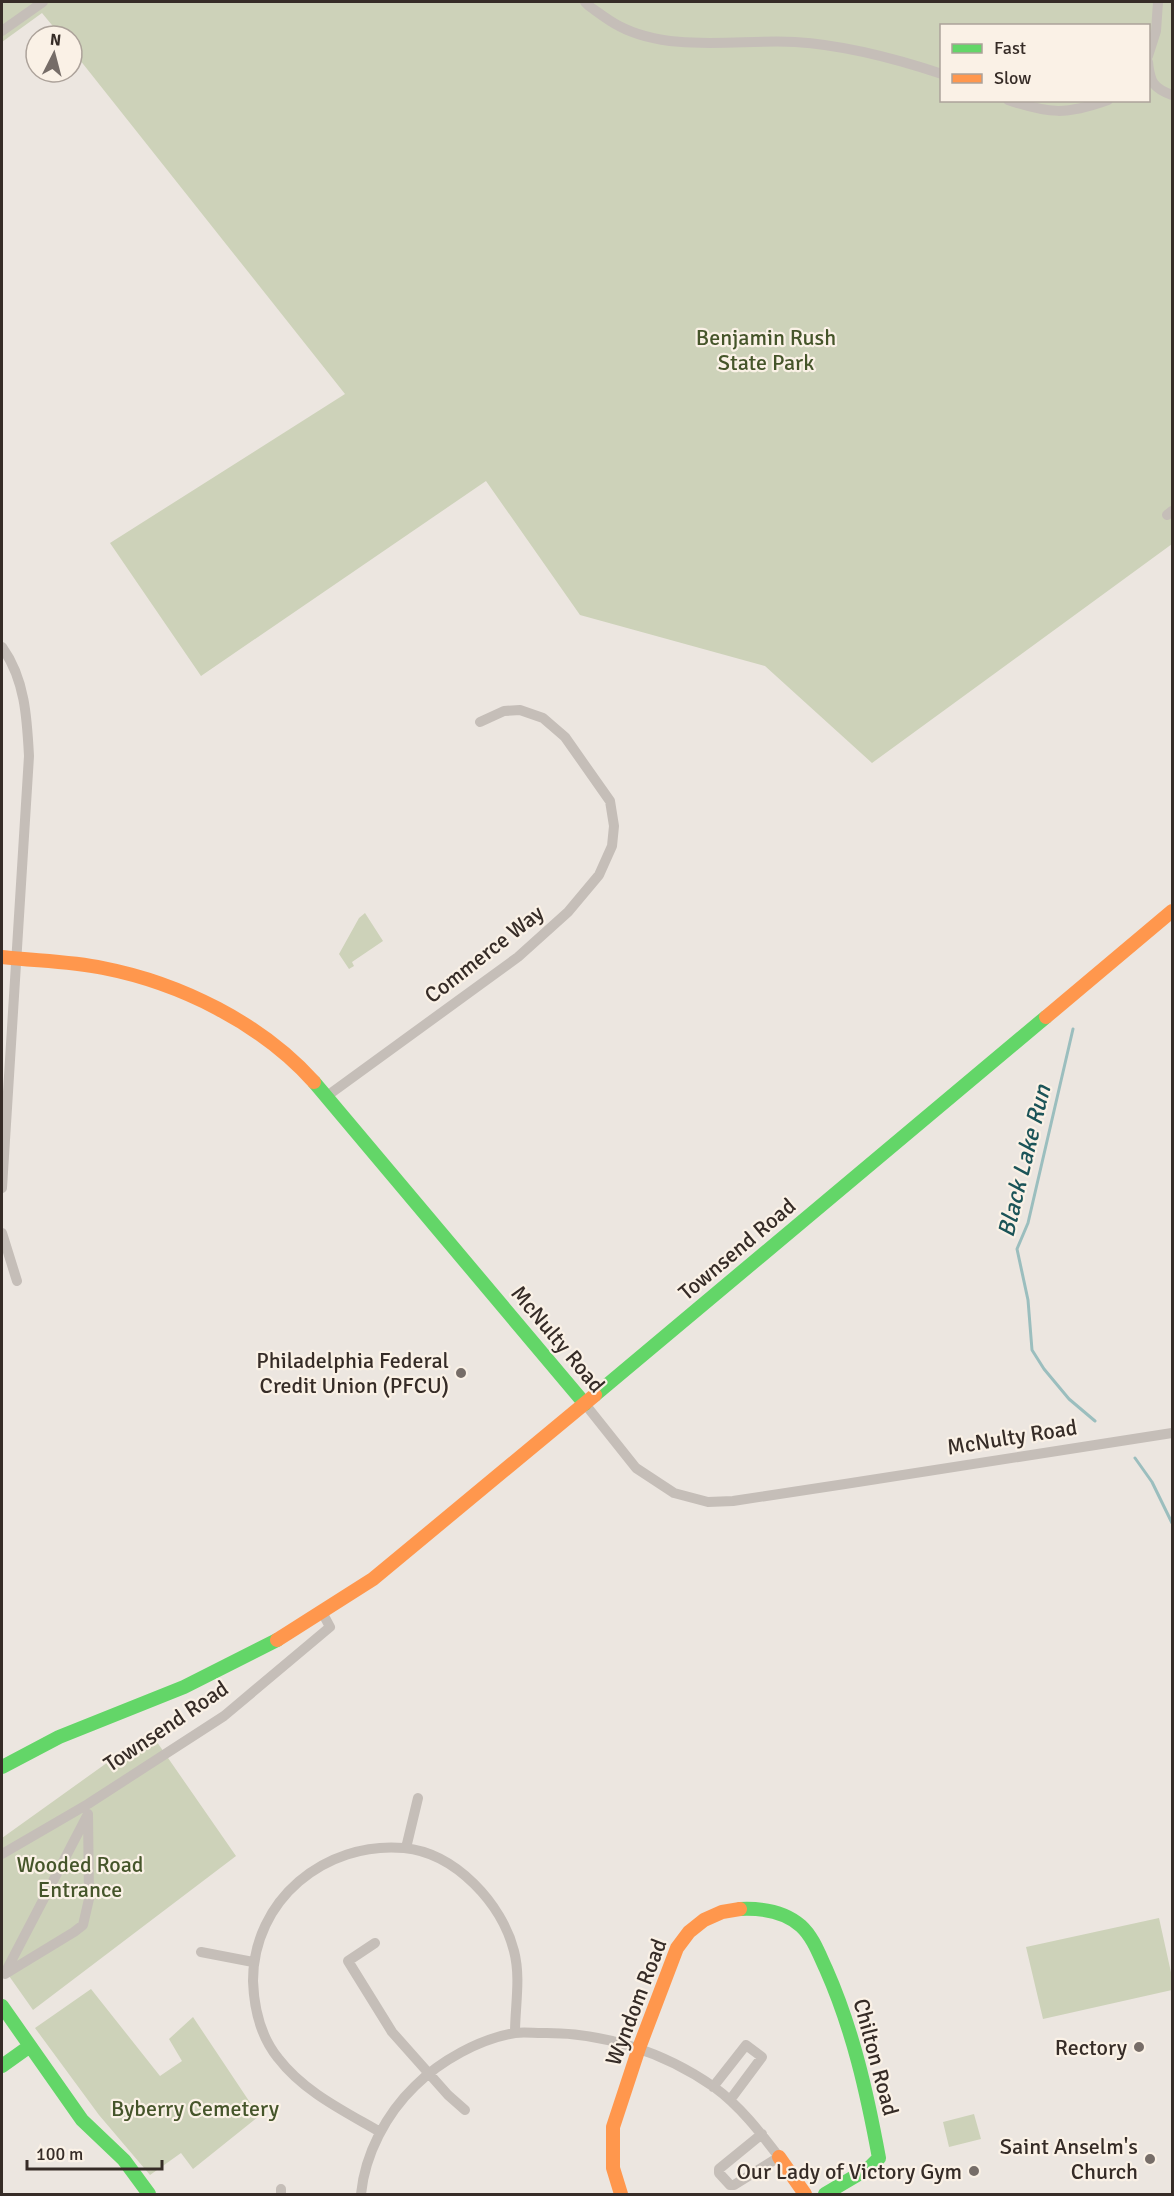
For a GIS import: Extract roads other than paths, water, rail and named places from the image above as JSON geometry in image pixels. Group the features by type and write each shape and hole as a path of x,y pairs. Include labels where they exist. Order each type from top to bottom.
{"street":[{"path":"2,31 44,2"},
{"path":"585,2 621,27 662,40 700,43 796,42 851,49 940,73"},
{"path":"1150,52 1156,31 1158,2"},
{"path":"1150,75 1158,89 1173,95"},
{"path":"1150,96 1173,95"},
{"path":"1015,102 1050,112 1071,112 1102,102"},
{"path":"2,647 17,674 26,713 29,756 8,958 2,1188"},
{"name":"Commerce Way","path":"327,1096 518,957 568,912 599,875 612,846 615,826 610,801 565,737 543,718 520,710 504,711 480,722"},
{"name":"Townsend Road","path":"2,1767 59,1737 204,1677 264,1648 373,1579 428,1536 1173,910"},
{"name":"McNulty Road","path":"8,958 75,963 126,973 204,1000 240,1022 290,1058 327,1096 636,1468 674,1493 708,1502 733,1501 1173,1433"},
{"path":"2,1233 17,1281"},
{"name":"Townsend Road","path":"2,1854 88,1809 224,1716 330,1627 322,1612"},
{"path":"405,1848 418,1798"},
{"path":"3,1975 88,1809"},
{"path":"3,1975 83,1925 89,1899 88,1809"},
{"path":"380,2132 328,2102 298,2081 276,2056 261,2028 254,1998 253,1962 261,1933 276,1906 294,1885 320,1866 351,1853 405,1848 428,1854 465,1874 486,1896 505,1923 515,1953 518,1981 515,2033"},
{"name":"Wyndom Road","path":"621,2194 614,2168 613,2127 639,2048 677,1948 685,1935 694,1927 725,1910 755,1908 789,1918"},
{"name":"Chilton Road","path":"789,1918 813,1939 839,1996 869,2105 879,2158 869,2168 825,2194"},
{"path":"375,1942 348,1961 392,2032 465,2110"},
{"path":"201,1952 253,1962"},
{"path":"2,2006 82,2120 124,2160 149,2194"},
{"path":"361,2194 367,2167 380,2132 397,2105 428,2073 481,2043 515,2033 582,2035 639,2048 689,2072 730,2100 763,2136 805,2194"},
{"path":"713,2087 746,2045 762,2057 730,2100"},
{"path":"2,2066 30,2046"},
{"path":"763,2136 718,2169 719,2173 732,2186 779,2157"}],"waterway":[{"name":"Black Lake Run","path":"1073,1029 1028,1223 1017,1249 1028,1300 1032,1350 1044,1369 1069,1399 1095,1421"},
{"name":"Black Lake Run","path":"1135,1458 1152,1482 1172,1523"}],"place":[{"name":"Philadelphia Federal Credit Union (PFCU)","path":"461,1373"},
{"name":"Rectory","path":"1139,2047"},
{"name":"Saint Anselm's Church","path":"1150,2159"},
{"name":"Our Lady of Victory Gym","path":"974,2171"}],"park label":[{"name":"Benjamin Rush State Park","path":"766,350"},
{"name":"Wooded Road Entrance","path":"80,1877"},
{"name":"Byberry Cemetery","path":"195,2108"}]}
